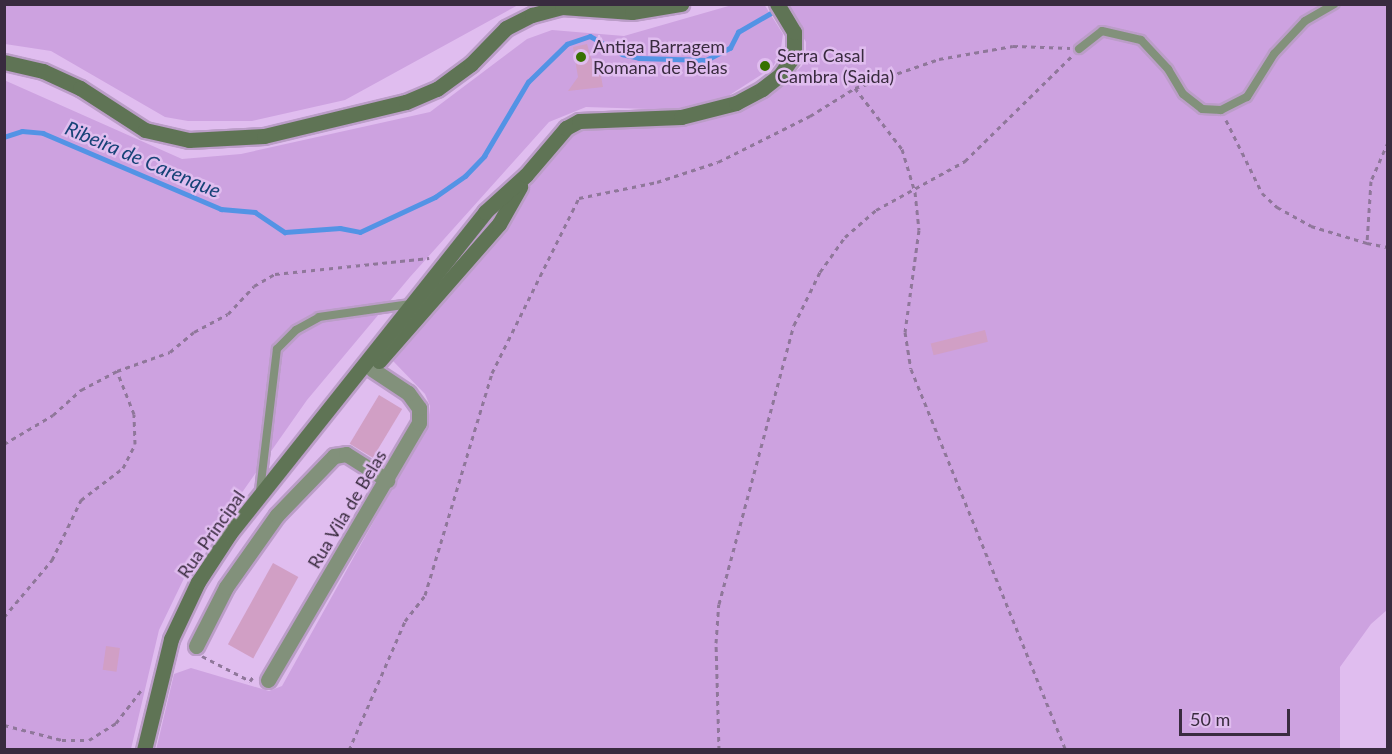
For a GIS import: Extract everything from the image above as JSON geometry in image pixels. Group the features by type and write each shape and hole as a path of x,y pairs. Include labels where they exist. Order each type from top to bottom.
{"street":[{"path":"4,62 43,71 80,88 146,130 189,140 264,136 388,107 437,89 471,64 506,28 532,15 562,7 632,12 681,4"},
{"name":"Rua Principal","path":"144,750 171,639 198,582 259,498 320,425 448,256 485,212 526,175 566,128 579,121 688,116 736,103 762,89 780,75 794,56 794,32 777,4"},
{"name":"Rua Principal","path":"320,425 499,224 526,175"},
{"name":"Rua Vila de Belas","path":"268,680 419,423 419,408 408,393 372,369"},
{"path":"196,646 225,587 277,515 334,456 346,454 387,480"}],"lane":[{"path":"1079,49 1102,31 1141,40 1168,69 1183,94 1202,109 1221,111 1247,97 1274,54 1305,21 1334,4"},
{"path":"259,498 277,350 296,330 319,317 411,304"}],"path":[{"path":"349,750 405,621 425,595 492,373 579,198 657,182 718,162 810,116 855,88 939,59 1013,46 1079,49"},
{"path":"719,750 716,642 719,604 795,325 820,272 845,237 876,210 915,192 965,161 1079,49"},
{"path":"855,88 871,104 902,148 915,192 919,230 905,332 911,369 1066,750"},
{"path":"1221,111 1262,194 1311,226 1388,248"},
{"path":"1367,243 1371,181 1388,142"},
{"path":"4,444 117,371 170,352 194,332 228,314 254,285 275,274 448,256"},
{"path":"4,617 52,560 81,500 123,468 135,444 134,414 117,371"},
{"path":"196,646 205,660 250,681 254,675 268,680"},
{"path":"4,725 62,740 89,740 116,723 144,686"}],"shaded area":[{"path":"764,4 783,34 780,55 772,68 725,98 679,110 586,107 549,122 410,277 307,400 189,568 159,630 131,749 5,749 4,80 182,159 241,154 430,112 527,39 552,30 624,36 732,5"},
{"path":"4,5 518,5 345,100 252,121 188,121 165,117 51,51 5,44"},
{"path":"783,5 1387,5 1387,610 1371,624 1340,667 1340,749 156,750 174,674 191,668 269,691 282,686 428,424 430,406 425,394 393,361 566,139 582,126 708,121 779,87 802,66 806,52 806,42"}],"building":[{"path":"587,44 592,61 598,60 603,87 568,91 578,77 573,47"},
{"path":"985,330 988,342 934,355 931,344"},
{"path":"379,395 402,409 373,458 350,444"},
{"path":"273,563 298,577 253,658 228,644"},
{"path":"106,646 120,648 117,672 103,670"}],"waterway":[{"name":"Ribeira de Carenque","path":"4,137 22,131 43,133 221,209 255,212 285,232 340,228 360,232 435,197 465,176 484,156 528,82 567,44 590,36 622,54 639,58 706,60 730,48 738,32 772,12"}],"place":[{"name":"Antiga Barragem Romana de Belas","path":"581,57"},
{"name":"Serra Casal Cambra (Saida)","path":"765,66"}]}
